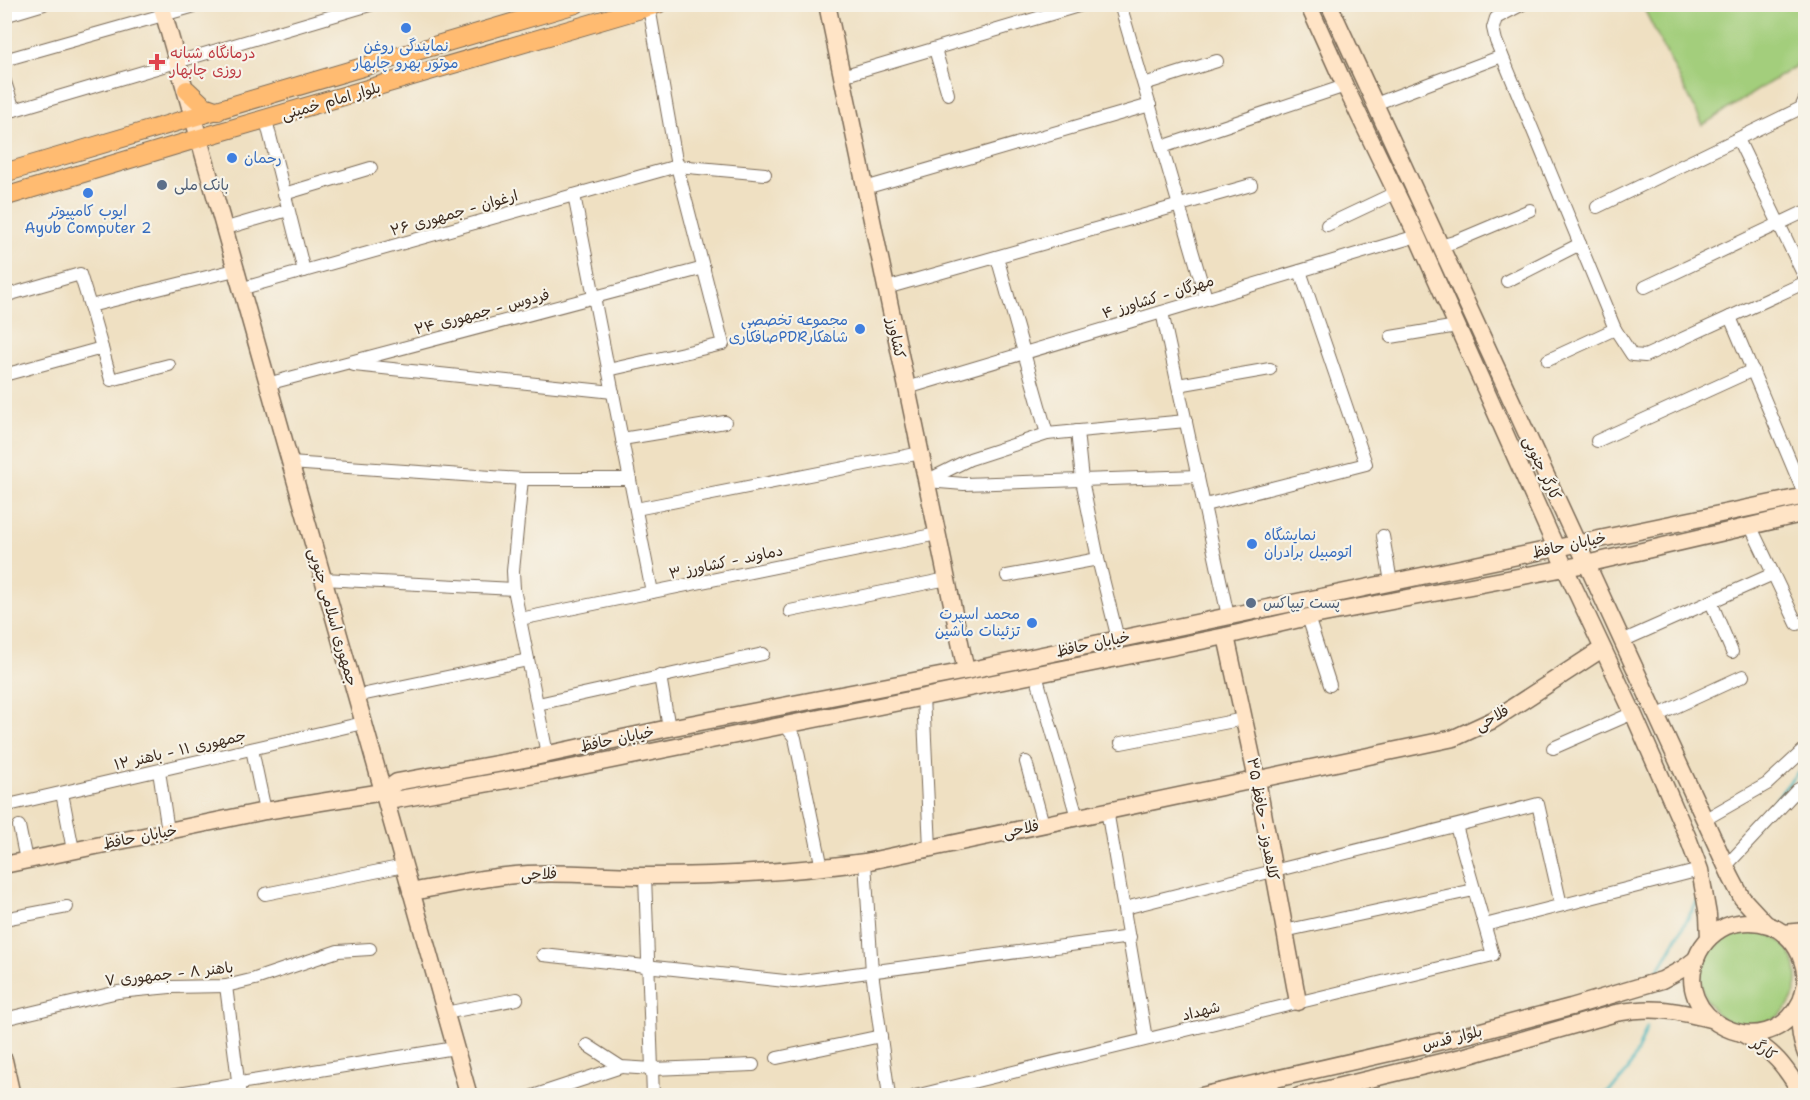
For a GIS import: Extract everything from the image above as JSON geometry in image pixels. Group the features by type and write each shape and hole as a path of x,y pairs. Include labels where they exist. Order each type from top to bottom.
{"main road":[{"name":"بلوار امام خمینی","path":"4,173 576,4"},
{"name":"کشاورز","path":"827,4 966,671"},
{"name":"کارگر جنوبی","path":"1308,4 1417,236 1688,838 1700,870 1708,915 1709,938"},
{"name":"کارگر جنوبی","path":"1329,4 1704,820 1742,898 1766,924"},
{"name":"بلوار امام خمینی","path":"4,197 654,6"},
{"name":"جمهوری اسلامی جنوبی","path":"163,10 469,1095"},
{"path":"1345,86 1363,78"},
{"path":"186,90 204,106 218,111"},
{"path":"175,124 183,112 186,90"},
{"name":"خیابان حافظ","path":"4,865 265,811 383,792 397,782 966,671 1805,496"},
{"name":"خیابان حافظ","path":"383,792 394,800 552,772 1081,666 1308,617 1586,564 1750,525 1805,515"},
{"name":"کلاهدوز - حافظ ۳۵","path":"1226,636 1257,780 1298,1002"},
{"path":"1077,647 1081,666"},
{"name":"فلاحی","path":"411,892 485,878 527,874 645,876 749,874 822,868 930,848 1454,738 1492,720 1602,649"},
{"path":"840,694 844,714"},
{"path":"1801,1000 1791,1015 1778,1027 1761,1033 1743,1034 1725,1029 1710,1019 1700,1006 1694,991 1693,975 1696,958 1709,938 1735,923 1751,921 1766,924 1783,933 1796,946 1804,964 1806,982 1798,1023 1800,1040 1806,1054"},
{"path":"1783,933 1806,931"},
{"name":"بلوار قدس","path":"1201,1095 1455,1038 1571,1007 1662,981 1684,969 1696,958"},
{"name":"بلوار قدس","path":"1299,1095 1466,1056 1632,1010 1677,1011 1710,1019"},
{"name":"کارگر","path":"1743,1034 1767,1048 1780,1061 1803,1095"},
{"path":"4,1060 12,1095"}],"street":[{"path":"4,16 44,4"},
{"path":"4,60 163,10 202,4"},
{"path":"4,79 9,111 178,62 333,10 373,4"},
{"path":"1120,4 1206,298"},
{"path":"1523,4 1496,18 1493,27 1496,41 1615,329 1632,355 1645,356 1806,281 1738,139"},
{"path":"608,370 723,344 677,166 654,6"},
{"path":"842,76 1078,6"},
{"path":"935,49 948,94"},
{"path":"1375,104 1502,56"},
{"path":"1144,84 1216,62"},
{"path":"1162,147 1345,86"},
{"path":"1597,207 1801,108 1806,97"},
{"path":"865,188 1150,105"},
{"path":"266,120 304,271"},
{"path":"677,166 765,174"},
{"name":"ارغوان - جمهوری ۲۶","path":"240,289 677,166"},
{"path":"284,194 371,168"},
{"path":"886,288 1251,185"},
{"path":"1327,225 1396,192"},
{"path":"574,195 652,592"},
{"path":"223,228 288,210"},
{"path":"1440,246 1530,210"},
{"path":"1645,287 1806,211"},
{"name":"مهرگان - کشاورز ۴","path":"907,387 1417,236"},
{"path":"1507,281 1580,244"},
{"path":"997,258 1047,434"},
{"name":"فردوس - جمهوری ۲۴","path":"267,384 704,268"},
{"path":"90,306 235,270"},
{"path":"1205,505 1366,464 1300,271"},
{"path":"4,296 80,274 111,380 169,365"},
{"path":"1162,312 1228,616"},
{"path":"1730,316 1805,496"},
{"path":"1391,337 1457,326"},
{"path":"1548,360 1615,329"},
{"path":"4,375 102,348"},
{"path":"345,364 613,392"},
{"path":"1178,385 1270,369"},
{"path":"1597,441 1754,370"},
{"path":"927,481 970,459 1047,434 1186,421"},
{"path":"622,439 725,422"},
{"path":"1077,431 1083,480 1098,559 1118,639"},
{"path":"636,509 921,453"},
{"path":"290,463 522,478 630,478"},
{"path":"927,481 964,484 1198,476"},
{"path":"522,478 513,571 514,589 547,754"},
{"path":"1750,525 1797,624"},
{"name":"دماوند - کشاورز ۳","path":"520,619 937,534"},
{"path":"1383,536 1391,582"},
{"path":"1006,576 1098,559"},
{"path":"1622,641 1773,574"},
{"path":"322,579 514,589"},
{"path":"790,611 947,579"},
{"path":"1711,602 1732,652"},
{"path":"1308,617 1330,685"},
{"path":"538,704 763,654"},
{"path":"356,696 528,660"},
{"path":"1036,675 1077,817"},
{"path":"660,676 669,728"},
{"path":"1656,716 1743,676"},
{"path":"923,696 930,848"},
{"path":"1553,748 1633,713"},
{"path":"1121,743 1244,719"},
{"name":"جمهوری ۱۱ - باهنر ۱۲","path":"4,806 363,723"},
{"path":"785,725 795,738 822,868"},
{"path":"1704,820 1767,784 1806,748"},
{"path":"252,749 265,811"},
{"path":"1026,762 1043,824"},
{"path":"159,771 168,831"},
{"path":"1726,866 1797,790 1806,785"},
{"path":"62,793 73,850"},
{"path":"1125,908 1538,804 1561,905"},
{"path":"1107,810 1146,1039"},
{"path":"19,826 26,860"},
{"path":"1456,826 1485,925 1700,870"},
{"path":"865,861 872,972 889,1095"},
{"path":"265,894 404,866"},
{"path":"645,876 653,1095"},
{"path":"1284,931 1474,890"},
{"path":"4,919 67,907"},
{"name":"شهداد","path":"915,1095 1493,955 1485,925"},
{"path":"543,955 794,982 1130,937"},
{"name":"باهنر ۸ - جمهوری ۷","path":"4,1019 118,992 226,986 255,979 338,951 370,949"},
{"path":"226,986 240,1095"},
{"path":"445,1013 518,999"},
{"path":"777,1058 881,1036"},
{"path":"587,1045 621,1067"},
{"path":"160,1095 455,1048"},
{"path":"533,1095 621,1067 653,1069 753,1065"}],"green space":[{"path":"1642,5 1805,5 1805,60 1703,125"},
{"path":"1749,930 1767,933 1783,944 1794,960 1797,978 1794,996 1783,1012 1767,1023 1749,1026 1731,1023 1715,1012 1704,996 1701,978 1704,960 1715,944 1731,933"}],"waterway":[{"path":"1749,833 1806,762"},
{"path":"1658,971 1698,900"},
{"path":"1602,1096 1625,1074 1635,1057 1647,1027"}],"place":[{"name":"نمایندگی روغن موتور بهرو چابهار","path":"406,28"},
{"name":"درمانگاه شبانه روزی چابهار","path":"157,62"},
{"name":"رحمان","path":"232,158"},
{"name":"بانک ملی","path":"162,185"},
{"name":"ایوب کامپیوتر Ayub Computer 2","path":"88,193"},
{"name":"مجموعه تخصصی صافکاریPDRشاهکار","path":"860,329"},
{"name":"نمایشگاه اتومبیل برادران","path":"1252,544"},
{"name":"پست تیپاکس","path":"1251,603"},
{"name":"محمد اسپرت تزئینات ماشین","path":"1032,623"}]}
